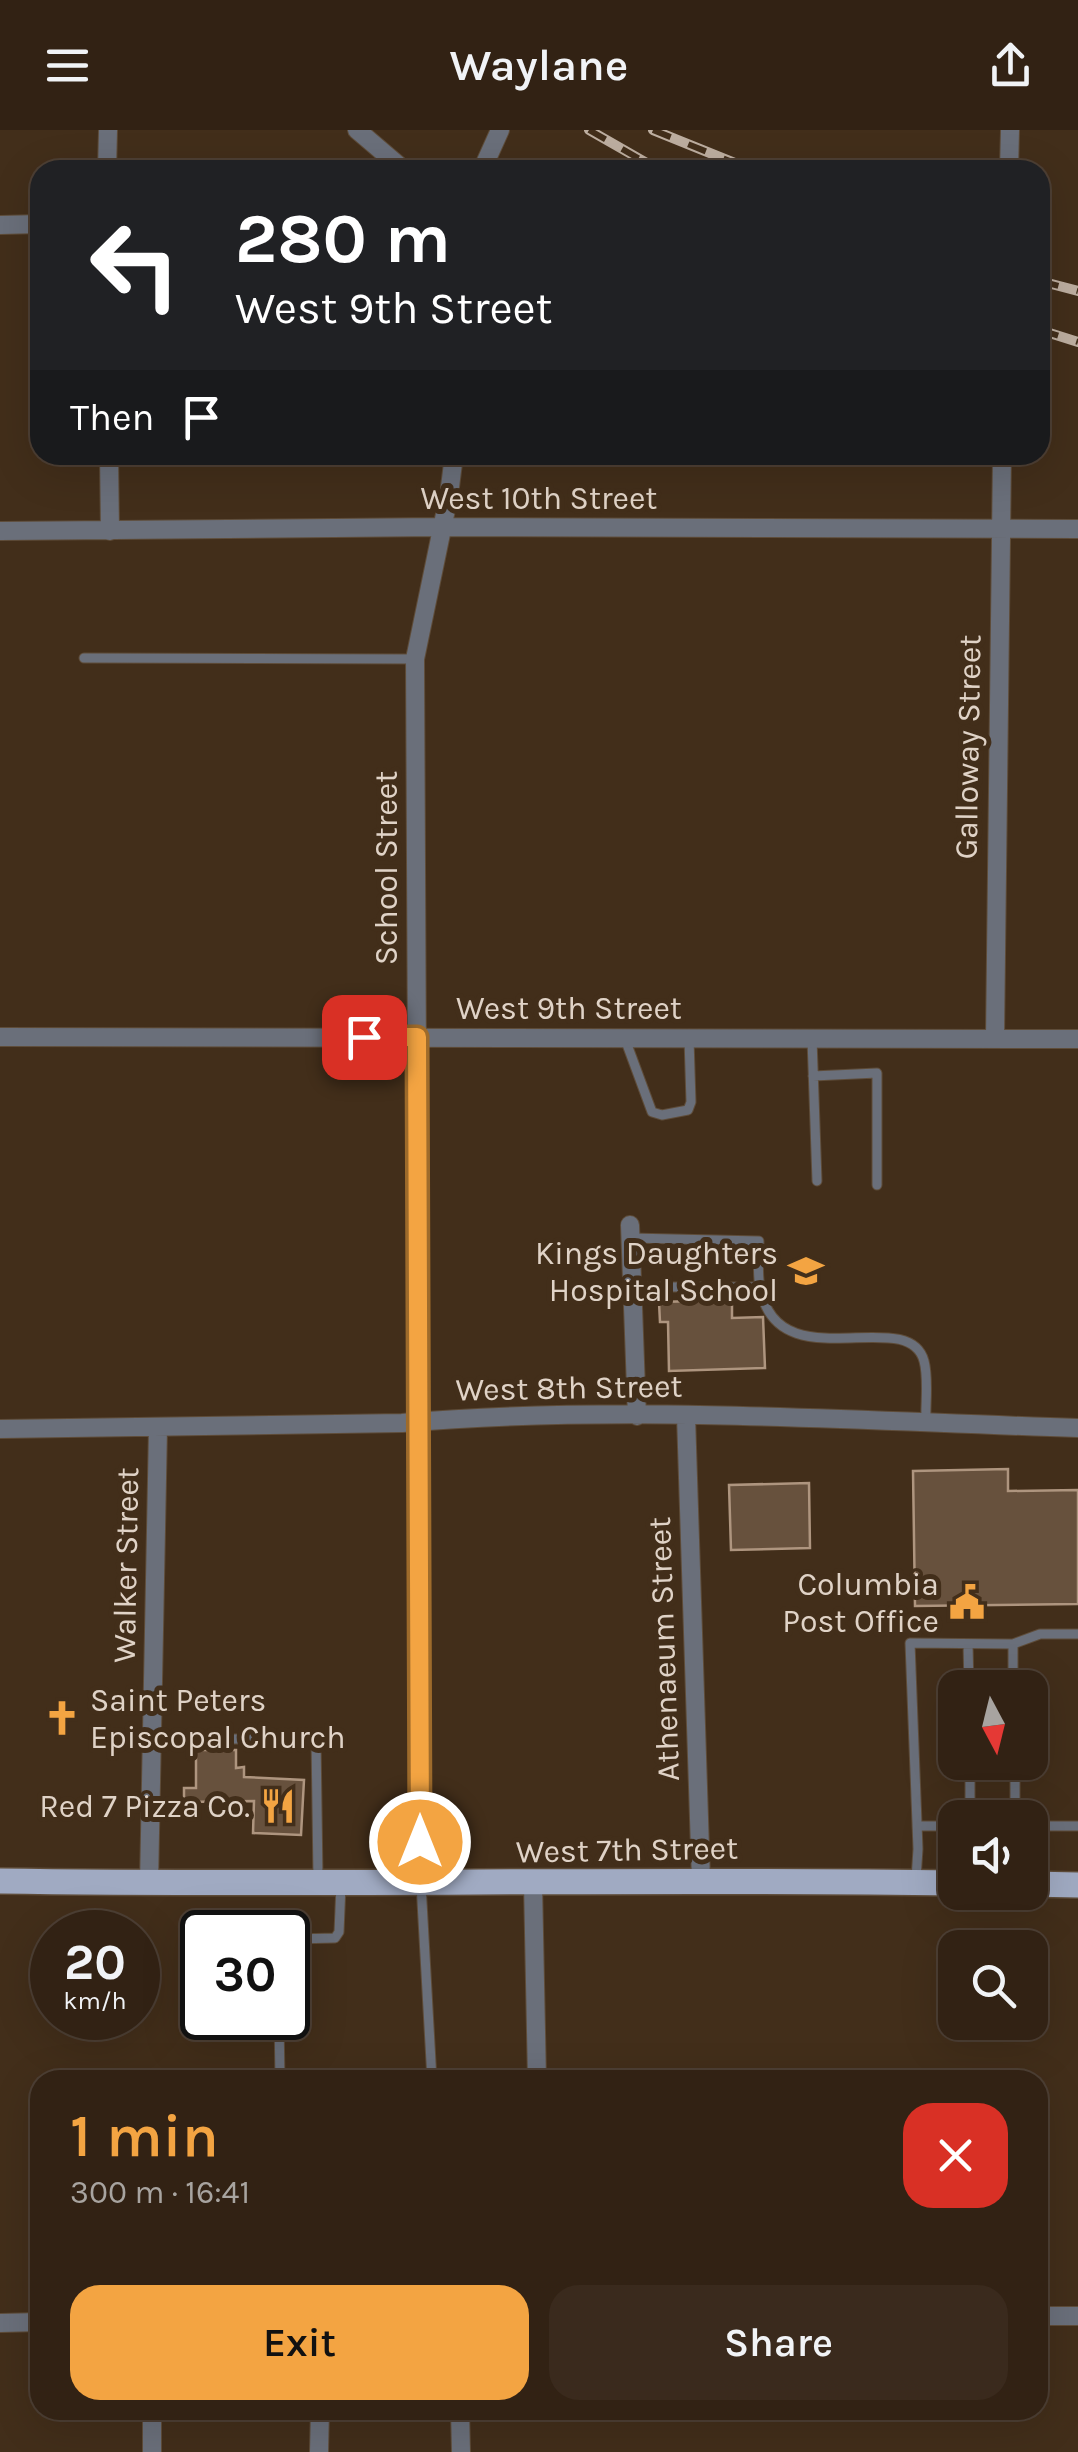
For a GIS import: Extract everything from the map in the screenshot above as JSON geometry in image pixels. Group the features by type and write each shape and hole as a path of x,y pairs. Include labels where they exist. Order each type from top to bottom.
{"main road":[{"name":"West 7th Street","path":"0,1881 938,1883"},
{"path":"1048,1884 1078,1885"}],"street":[{"path":"108,130 108,160"},
{"path":"356,130 392,160"},
{"path":"486,160 500,130"},
{"path":"1009,160 1010,130"},
{"path":"0,225 30,224"},
{"path":"110,465 110,531"},
{"name":"School Street","path":"421,1884 414,659 453,465"},
{"name":"Galloway Street","path":"995,1039 1002,465"},
{"name":"West 10th Street","path":"0,531 440,527 1078,529"},
{"name":"West 9th Street","path":"0,1037 1078,1039"},
{"path":"630,1231 637,1416"},
{"name":"West 8th Street","path":"0,1429 637,1416 1078,1428"},
{"name":"Athenaeum Street","path":"686,1416 701,1880"},
{"name":"Walker Street","path":"150,1884 158,1428"},
{"path":"533,1884 537,2070"},
{"path":"1048,2316 1078,2316"},
{"path":"0,2322 30,2322"},
{"path":"152,2420 152,2452"},
{"path":"320,2420 320,2452"},
{"path":"460,2420 461,2452"}],"lane":[{"path":"84,658 414,659"},
{"path":"624,1037 652,1112 662,1114 688,1110 689,1039"},
{"path":"812,1039 817,1180"},
{"path":"813,1076 877,1073 877,1185"},
{"path":"630,1231 759,1241 760,1287 770,1312 784,1329 799,1338 899,1339 915,1348 924,1360 926,1423"},
{"path":"633,1287 760,1287"},
{"path":"916,1883 910,1644 1013,1644 1040,1634 1078,1634"},
{"path":"968,1644 968,1670"},
{"path":"1013,1644 1013,1670"},
{"path":"152,1739 316,1739 330,1882 339,1932 335,1938 310,1939"},
{"path":"917,1826 938,1826"},
{"path":"1048,1826 1078,1826"},
{"path":"421,1884 431,2070"},
{"path":"279,2040 280,2070"}],"building":[{"path":"732,1300 732,1318 763,1317 765,1368 669,1371 668,1322 660,1322 659,1302"},
{"path":"1008,1469 1008,1491 1078,1490 1078,1604 915,1606 913,1471"},
{"path":"809,1483 810,1548 731,1550 729,1485"},
{"path":"196,1750 236,1750 236,1768 244,1767 244,1777 304,1780 301,1835 253,1833 254,1801 184,1802 184,1788 196,1788"}],"railway":[{"path":"589,130 642,160"},
{"path":"653,130 727,160"},
{"path":"1050,284 1078,291"},
{"path":"1050,333 1078,342"}],"place":[{"name":"Kings Daughters Hospital School","path":"806,1271"},
{"name":"Columbia Post Office","path":"967,1602"},
{"name":"Saint Peters Episcopal Church","path":"62,1718"},
{"name":"Red 7 Pizza Co.","path":"278,1806"}],"route":[{"path":"364,1037 417,1037 420,1842"}]}
